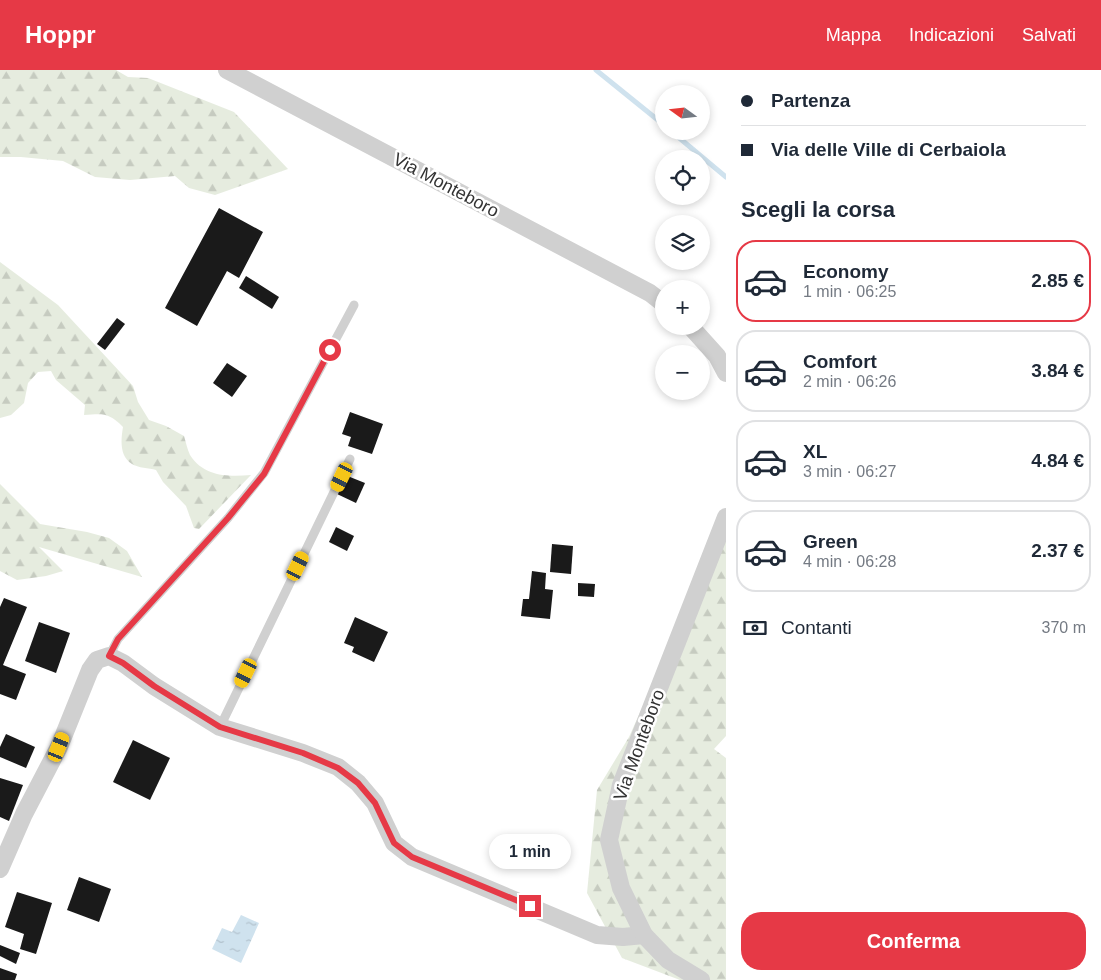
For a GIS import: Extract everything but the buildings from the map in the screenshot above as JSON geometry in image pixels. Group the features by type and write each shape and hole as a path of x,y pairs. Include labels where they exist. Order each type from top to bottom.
{"street":[{"name":"Via Monteboro","path":"227,70 655,297"},
{"path":"698,335 717,356 726,373"},
{"name":"Via Monteboro","path":"701,980 668,960 644,935 620,888 609,840 621,786 726,517"},
{"path":"0,870 24,814 59,747 90,670 97,660 109,656 123,663 154,686 220,727 303,753 338,768 358,783 375,803 394,843 412,857 597,935 623,937 644,935"}],"lane":[{"path":"109,656 118,639 228,518 264,474 354,305"},
{"path":"220,727 350,459"}],"green space":[{"path":"0,70 116,70 128,77 148,78 234,112 288,169 215,195 189,188 175,176 130,180 95,177 63,161 0,157"},
{"path":"0,262 58,305 133,386 138,402 149,420 166,426 184,436 190,455 202,468 217,474 251,475 199,529 194,528 186,506 163,482 156,470 132,464 125,457 122,447 123,427 109,416 84,415 85,405 56,380 51,371 38,372 28,383 24,403 11,415 0,418"},
{"path":"0,484 40,524 87,532 109,538 127,551 142,577 39,547 63,571 46,576 17,580 0,571"},
{"path":"726,521 726,736 714,749 726,758 726,980 680,980 622,958 587,893 597,790 629,737"}],"water":[{"path":"241,915 259,923 241,963 212,949 222,928 232,932"}],"waterway":[{"path":"596,70 655,118"},
{"path":"682,140 726,177"}],"route":[{"path":"330,350 264,474 176,577 118,639 109,656 123,663 154,686 220,727 303,753 338,768 358,783 375,803 394,843 412,857 530,906"}]}
